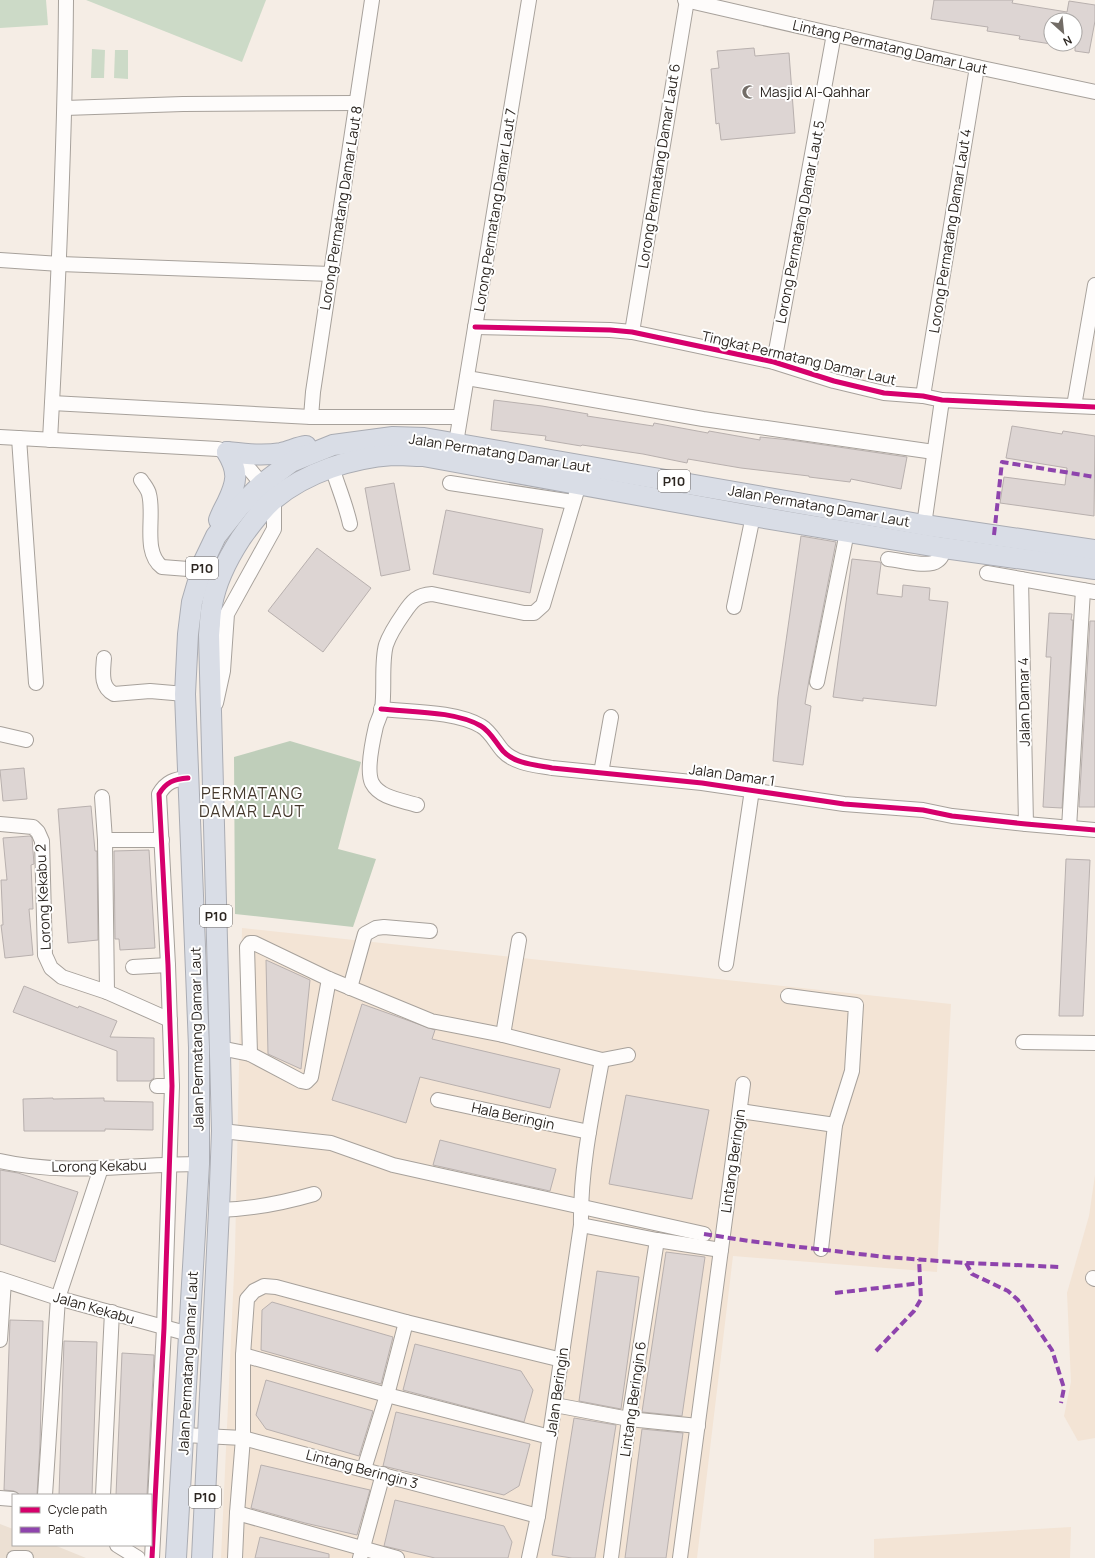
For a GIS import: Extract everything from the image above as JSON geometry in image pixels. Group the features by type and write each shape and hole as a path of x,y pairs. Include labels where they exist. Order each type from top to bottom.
{"highway":[{"name":"Jalan Permatang Damar Laut","path":"202,1558 209,1436 222,1132 208,635 212,604 220,576 235,547 255,519 268,492 291,462 333,445 393,437 424,438 924,525 1095,550"},
{"path":"227,452 252,455 282,452 304,446 333,445"},
{"path":"216,536 220,517 230,497 236,475 234,465 227,452"},
{"name":"Jalan Permatang Damar Laut","path":"176,1558 199,1164 199,1047 185,694 188,634 192,602 201,570 216,536 240,507 268,492 300,481 332,467 366,458 394,455 423,456 576,493 753,516 944,548 1095,568"},
{"path":"180,1502 174,1477 177,1401 186,1380"}],"street":[{"path":"50,440 60,264 65,108 66,0"},
{"name":"Lorong Permatang Damar Laut 8","path":"311,417 313,392 372,0"},
{"name":"Lorong Permatang Damar Laut 7","path":"456,443 529,0"},
{"name":"Lintang Permatang Damar Laut","path":"686,0 977,67 1095,92"},
{"name":"Lorong Permatang Damar Laut 6","path":"632,332 686,0"},
{"name":"Lorong Permatang Damar Laut 5","path":"774,362 834,34"},
{"name":"Lorong Permatang Damar Laut 4","path":"923,396 977,67"},
{"path":"65,108 183,104 356,103"},
{"path":"0,260 60,264 331,274"},
{"path":"1074,406 1095,285"},
{"name":"Tingkat Permatang Damar Laut","path":"475,327 610,330 632,332 774,362 834,381 884,393 923,396 942,400 1095,407"},
{"path":"467,378 703,419 934,452"},
{"path":"924,525 942,400"},
{"path":"52,403 311,417 460,417"},
{"path":"0,437 218,449 227,452 240,460 268,492"},
{"path":"20,438 36,683"},
{"path":"332,467 345,504 350,524"},
{"path":"141,480 150,496 151,544 157,564 162,567 201,570"},
{"path":"416,805 384,795 376,789 371,782 369,772 376,727 382,709 386,646 392,630 415,599 423,595 432,594 524,613 534,613 543,605 576,493 450,484"},
{"path":"734,607 753,516"},
{"path":"817,682 847,532"},
{"path":"888,559 932,564 938,561 941,557 944,548"},
{"path":"987,573 1089,591 1069,828"},
{"name":"Jalan Damar 4","path":"1021,579 1026,824"},
{"path":"104,658 103,681 109,692 114,694 150,691 185,694"},
{"name":"Jalan Damar 1","path":"382,709 451,716 471,721 482,727 505,752 514,759 529,764 552,768 702,783 844,804 923,810 952,816 1095,830"},
{"path":"601,773 611,717"},
{"path":"0,734 26,740"},
{"path":"152,1558 153,1507 164,1328 172,1086 168,965 159,794 169,782 176,779 188,778"},
{"path":"726,964 752,790"},
{"path":"102,797 105,840 106,992"},
{"name":"Lorong Kekabu 2","path":"0,824 33,827 38,832 42,841 45,955 51,968 62,977 106,992 170,1020"},
{"path":"105,840 162,840"},
{"path":"350,988 365,934 376,928 384,927 430,931"},
{"path":"503,1035 519,940"},
{"path":"250,1054 247,947 250,943 254,943 329,979 431,1021 503,1035 602,1060 628,1055"},
{"path":"134,967 168,965"},
{"path":"220,1048 250,1054 301,1081 306,1082 311,1077 329,979"},
{"path":"788,996 856,1005 852,1071 836,1125 821,1249"},
{"path":"1023,1042 1095,1043"},
{"name":"Jalan Beringin","path":"529,1558 538,1516 562,1360 581,1226 581,1207 589,1132 602,1060"},
{"name":"Lintang Beringin","path":"680,1558 743,1084"},
{"path":"157,1086 172,1086"},
{"name":"Hala Beringin","path":"438,1100 589,1132"},
{"path":"740,1111 836,1125"},
{"path":"222,1132 331,1144 393,1165 704,1234"},
{"name":"Lorong Kekabu","path":"0,1161 21,1166 80,1169 169,1164 199,1164"},
{"path":"45,1494 58,1298 101,1168"},
{"path":"219,1210 292,1201 314,1194"},
{"path":"581,1226 656,1240 722,1244"},
{"name":"Lintang Beringin 6","path":"611,1558 629,1419 656,1240"},
{"path":"0,1340 2,1280"},
{"name":"Jalan Kekabu","path":"2,1280 58,1298 189,1334"},
{"path":"235,1558 243,1438 243,1355 247,1299 254,1291 264,1286 276,1287 406,1322 562,1360"},
{"path":"103,1494 112,1312"},
{"path":"364,1469 387,1395 406,1322"},
{"path":"243,1355 550,1438"},
{"path":"555,1405 629,1419 698,1426"},
{"name":"Lintang Beringin 3","path":"184,1435 243,1438 538,1516"},
{"path":"361,1553 383,1474"},
{"path":"0,1498 12,1499"},
{"path":"237,1513 361,1553 397,1558"},
{"path":"119,1546 138,1558"},
{"path":"14,1558 26,1558"}],"shaded area":[{"path":"242,928 951,1004 937,1272 733,1256 697,1558 221,1558 235,1252"},
{"path":"1095,1175 1095,1438 1078,1441 1064,1416 1071,1382 1067,1293 1089,1216"},
{"path":"0,1524 12,1529 12,1546 56,1546 86,1558 0,1558"},
{"path":"1071,1527 1070,1558 874,1558 874,1539"}],"green space":[{"path":"0,0 46,0 48,25 0,28"},
{"path":"86,0 266,0 242,62"},
{"path":"92,49 105,50 104,78 91,78"},
{"path":"115,50 128,50 128,79 114,78"},
{"path":"290,741 361,762 338,849 376,859 353,927 235,914 234,757"}],"building":[{"path":"934,0 1013,0 1012,3 1067,12 1043,12 1043,43 1019,39 1020,36 987,31 988,27 931,19"},
{"path":"1069,1 1095,5 1095,21 1089,53 1082,52 1083,12 1067,12"},
{"path":"754,48 755,56 789,53 795,133 721,140 719,123 716,124 711,69 719,68 717,51"},
{"path":"494,400 542,406 588,414 587,416 653,426 654,423 708,433 709,431 760,440 760,437 790,440 907,457 901,489 851,479 850,482 809,477 688,459 687,463 643,454 545,440 546,436 491,430"},
{"path":"1012,426 1062,434 1063,431 1095,436 1094,516 1000,503 1004,477 1065,485 1067,468 1006,458"},
{"path":"394,483 410,570 381,576 365,488"},
{"path":"446,510 543,529 530,593 433,574"},
{"path":"801,536 836,542 805,704 811,706 803,765 773,761 778,697"},
{"path":"317,548 371,588 323,652 268,611"},
{"path":"852,559 880,562 877,594 902,597 903,585 930,588 929,600 948,602 936,706 863,698 863,701 833,697"},
{"path":"1049,613 1072,614 1071,620 1073,620 1062,808 1043,807 1051,657 1046,657"},
{"path":"1090,621 1095,621 1095,807 1079,807"},
{"path":"24,768 27,799 3,801 0,770"},
{"path":"91,806 95,851 97,851 98,940 68,943 58,809"},
{"path":"30,836 32,838 34,864 31,865 33,909 29,909 33,955 5,958 1,925 3,925 1,880 7,880 3,838"},
{"path":"149,850 155,948 120,950 119,939 115,939 114,851"},
{"path":"1066,859 1090,860 1083,1016 1059,1016"},
{"path":"266,960 310,980 301,1069 268,1054"},
{"path":"24,986 78,1008 79,1006 117,1021 110,1037 154,1038 154,1078 150,1081 117,1081 117,1051 13,1012"},
{"path":"362,1004 435,1030 432,1039 560,1069 550,1108 420,1077 406,1123 332,1100"},
{"path":"626,1095 709,1110 692,1199 609,1184"},
{"path":"104,1098 104,1101 153,1102 153,1130 105,1129 105,1131 24,1131 23,1099"},
{"path":"440,1140 556,1169 550,1191 433,1165"},
{"path":"0,1170 18,1173 78,1192 55,1262 0,1244"},
{"path":"666,1252 705,1257 682,1416 642,1412"},
{"path":"597,1271 639,1277 621,1409 579,1401"},
{"path":"272,1302 393,1337 381,1384 261,1350 262,1310"},
{"path":"10,1320 43,1321 40,1444 37,1494 18,1494 14,1491 4,1490"},
{"path":"64,1341 97,1342 92,1494 59,1494"},
{"path":"415,1344 521,1371 533,1390 524,1422 403,1390"},
{"path":"122,1353 154,1355 147,1494 116,1494"},
{"path":"266,1380 373,1411 359,1456 266,1429 256,1415"},
{"path":"396,1412 530,1444 519,1486 504,1495 383,1466"},
{"path":"574,1418 616,1425 595,1558 572,1558 552,1555"},
{"path":"642,1429 683,1433 666,1558 625,1558"},
{"path":"261,1465 370,1490 357,1535 305,1523 251,1508"},
{"path":"395,1500 504,1526 512,1542 508,1558 435,1558 384,1546"},
{"path":"260,1537 329,1554 329,1558 255,1558"}],"marked path":[{"path":"994,535 1002,462 1095,477"},
{"path":"704,1234 749,1241 885,1257 966,1263 1061,1267"},
{"path":"876,1351 914,1311 921,1299 919,1259"},
{"path":"966,1263 972,1274 1008,1291 1018,1300 1052,1350 1064,1388 1061,1403"},
{"path":"835,1293 921,1283"}],"cycle path":[{"path":"475,327 610,330 632,332 774,362 834,381 884,393 923,396 942,400 1095,407"},
{"path":"381,709 446,715 471,721 487,731 503,751 513,759 539,766 702,783 844,804 923,810 952,816 1095,830"},
{"path":"152,1558 164,1328 172,1086 168,965 159,794 171,782 188,778"}],"place":[{"name":"Masjid Al-Qahhar","path":"749,92"}],"district":[{"name":"PERMATANG DAMAR LAUT","path":"252,802"}]}
